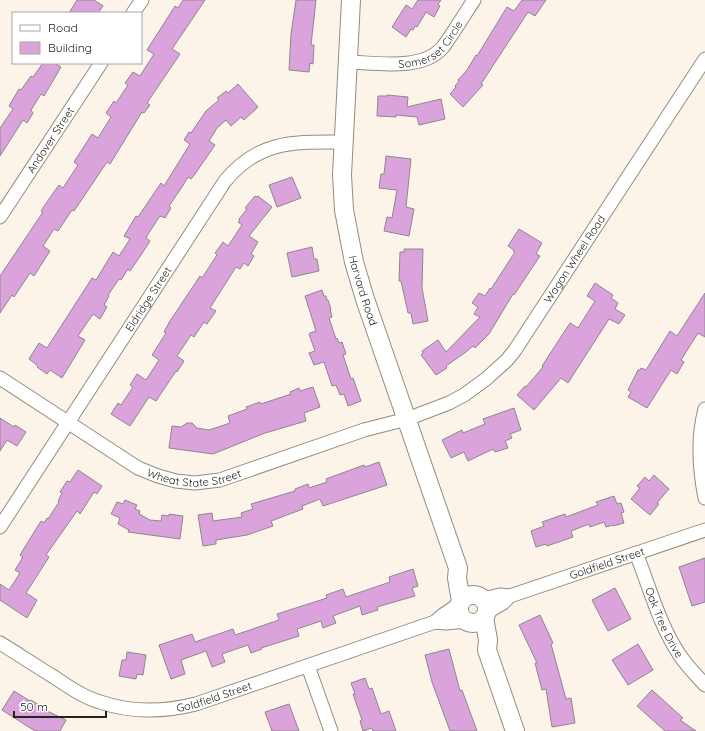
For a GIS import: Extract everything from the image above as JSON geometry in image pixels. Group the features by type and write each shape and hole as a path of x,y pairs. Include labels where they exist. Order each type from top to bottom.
{"street":[{"path":"135,12 142,0"},
{"name":"Harvard Road","path":"351,0 345,142 342,175 345,223 354,262 365,299 458,568 466,575 473,609 488,640 487,650 515,731"},
{"name":"Somerset Circle","path":"349,62 407,64 420,62 432,56 442,48 474,0"},
{"name":"Wagon Wheel Road","path":"406,419 448,403 464,395 486,379 507,360 524,338 705,59"},
{"name":"Andover Street","path":"0,217 100,64"},
{"name":"Eldridge Street","path":"0,527 225,181 233,171 248,158 274,146 311,142 345,142"},
{"name":"Wheat State Street","path":"0,378 138,468 176,481 195,483 220,480 364,430 406,419"},
{"path":"705,409 698,444 705,498"},
{"name":"Goldfield Street","path":"0,643 76,691 99,702 121,708 143,711 163,710 196,704 308,666 435,622 443,614 503,603 510,596 705,530"},
{"name":"Oak Tree Drive","path":"636,553 668,636 681,657 705,685"},
{"path":"308,666 331,731"}],"building":[{"path":"77,0 94,0 103,6 99,12 70,12"},
{"path":"183,0 205,0 172,49 180,54 147,103 150,105 144,113 142,112 110,164 107,162 74,211 72,210 58,231 54,229 43,246 50,251 34,276 30,273 14,297 12,295 0,313 0,276 43,212 41,211 49,199 59,185 63,188 78,165 74,162 92,134 98,138 111,117 106,113 114,101 116,103 128,85 125,83 133,72 140,76 154,54 147,50 175,6 178,8"},
{"path":"296,0 316,0 311,45 314,45 313,64 310,63 309,72 289,70 291,34"},
{"path":"418,0 441,0 438,4 440,6 434,17 426,12 417,27 415,26 413,30 411,29 406,37 392,27 406,5 412,9"},
{"path":"522,0 546,0 535,16 528,12 481,84 483,85 463,107 450,94 456,87 455,86 459,81 458,80 467,70 476,55 477,56 507,7 514,11"},
{"path":"42,64 56,64 61,67 44,96 41,94 31,110 33,113 27,123 23,120 0,156 0,128 13,109 9,106 19,89 21,90 31,76 33,77"},
{"path":"238,84 258,107 244,120 241,117 231,126 226,120 217,128 209,141 215,145 191,179 188,177 169,206 171,208 165,218 160,216 148,234 146,238 150,241 130,271 128,269 108,295 109,296 104,305 107,307 100,319 93,314 78,336 85,340 62,378 50,370 47,374 29,359 39,343 47,348 92,278 96,280 113,252 119,256 130,239 124,236 136,216 138,217 161,183 164,186 190,144 184,140 189,132 191,133 206,111 219,100 217,98 226,91 228,93"},
{"path":"387,95 408,97 407,107 441,99 445,119 419,125 417,117 396,115 396,117 377,116 378,96"},
{"path":"386,156 411,159 406,207 414,209 409,236 384,231 387,217 392,218 397,190 379,188 381,174 384,174"},
{"path":"292,177 301,198 277,207 269,185"},
{"path":"255,196 258,196 272,207 249,236 258,242 251,254 254,256 248,266 244,263 240,269 236,267 210,308 216,311 207,324 204,322 194,337 191,335 177,356 184,361 177,372 176,371 156,401 149,397 130,426 111,414 118,403 121,405 133,387 130,385 137,374 146,380 159,360 152,355 166,333 164,332 170,321 200,276 202,278 217,255 215,253 223,242 228,246 242,225 238,222 240,220 239,219 247,209 245,208"},
{"path":"519,229 542,243 536,254 540,256 514,295 513,294 489,334 475,348 473,346 446,366 447,368 436,375 421,355 423,353 422,351 438,340 446,352 480,317 474,314 478,307 472,303 479,293 485,296 490,288 491,289 515,252 508,246"},
{"path":"312,247 314,259 317,259 319,271 292,277 287,253"},
{"path":"404,249 423,249 422,288 428,321 413,324 411,313 408,313 401,281 399,281 400,252 404,252"},
{"path":"595,283 613,295 611,298 618,303 615,309 625,315 619,324 609,319 568,383 561,378 534,410 517,395 543,367 542,366 570,323 578,328 595,301 587,296"},
{"path":"322,290 331,309 332,317 329,318 336,339 337,338 339,343 342,342 346,354 343,355 351,379 353,378 361,401 348,406 344,394 340,395 336,385 332,386 324,362 314,365 309,353 315,351 309,334 316,331 305,296"},
{"path":"705,293 705,337 698,333 681,360 684,362 677,374 671,370 647,408 628,397 631,392 628,390 638,370 641,368 646,370 670,331 677,336"},
{"path":"313,387 320,407 304,413 306,421 265,433 213,454 169,448 172,426 181,427 187,423 192,423 197,428 209,430 230,423 228,416 247,409 246,407 260,402 261,404 291,394 290,392 299,388 300,391"},
{"path":"514,408 521,430 510,434 512,438 505,441 508,448 495,452 493,449 468,461 464,452 451,458 442,440 462,430 463,433 485,424 483,419"},
{"path":"0,418 14,427 15,425 26,432 17,446 7,440 0,451"},
{"path":"379,462 387,485 323,506 320,499 302,506 303,509 271,521 273,526 247,535 216,540 216,544 203,546 198,515 212,513 213,521 242,517 241,513 253,509 251,504 295,491 295,489 308,484 309,488 327,482 326,479 364,465 365,467"},
{"path":"78,470 102,486 97,494 94,492 80,514 77,511 46,555 49,557 26,593 37,600 27,618 0,600 0,584 9,590 20,573 15,570 23,557 20,555 41,521 44,523 47,518 48,519 59,502 58,501 62,493 60,492 67,481 70,482"},
{"path":"654,475 669,489 657,503 659,504 650,515 631,499 640,488 637,486 645,477 649,481"},
{"path":"614,496 617,504 621,503 624,512 621,513 624,523 606,527 604,522 590,527 589,524 571,531 573,537 547,546 546,544 536,547 531,531 544,526 542,522 565,514 566,517 598,505 596,502"},
{"path":"125,500 137,505 135,509 140,511 139,514 150,520 161,521 162,515 169,516 169,514 183,516 180,539 128,532 129,530 118,524 120,518 111,514 117,502 123,504"},
{"path":"705,558 705,602 692,606 679,567"},
{"path":"413,569 418,586 412,588 415,596 377,607 378,610 362,615 360,606 333,616 336,623 323,628 321,621 297,629 299,636 261,648 262,649 251,653 248,645 222,654 225,662 212,667 206,651 181,660 185,674 171,679 159,645 192,634 195,642 233,629 235,635 279,620 277,614 327,598 326,595 343,589 346,597 390,582 389,577"},
{"path":"615,588 631,619 608,631 592,600"},
{"path":"540,615 553,643 551,644 566,699 571,698 575,723 552,727 546,689 542,690 535,663 537,663 519,625"},
{"path":"638,644 653,670 628,685 612,660"},
{"path":"449,649 460,691 462,690 477,731 450,731 432,682 425,655"},
{"path":"127,652 146,655 143,675 137,674 136,679 119,676 122,660 126,660"},
{"path":"365,678 369,689 372,688 381,714 389,711 396,731 373,731 372,728 363,731 360,721 362,720 353,694 355,694 351,683"},
{"path":"652,690 683,718 680,720 696,731 665,731 637,706"},
{"path":"14,691 30,701 31,700 42,707 41,708 66,720 60,731 35,731 2,710"},
{"path":"289,704 299,731 272,731 265,712"}]}
